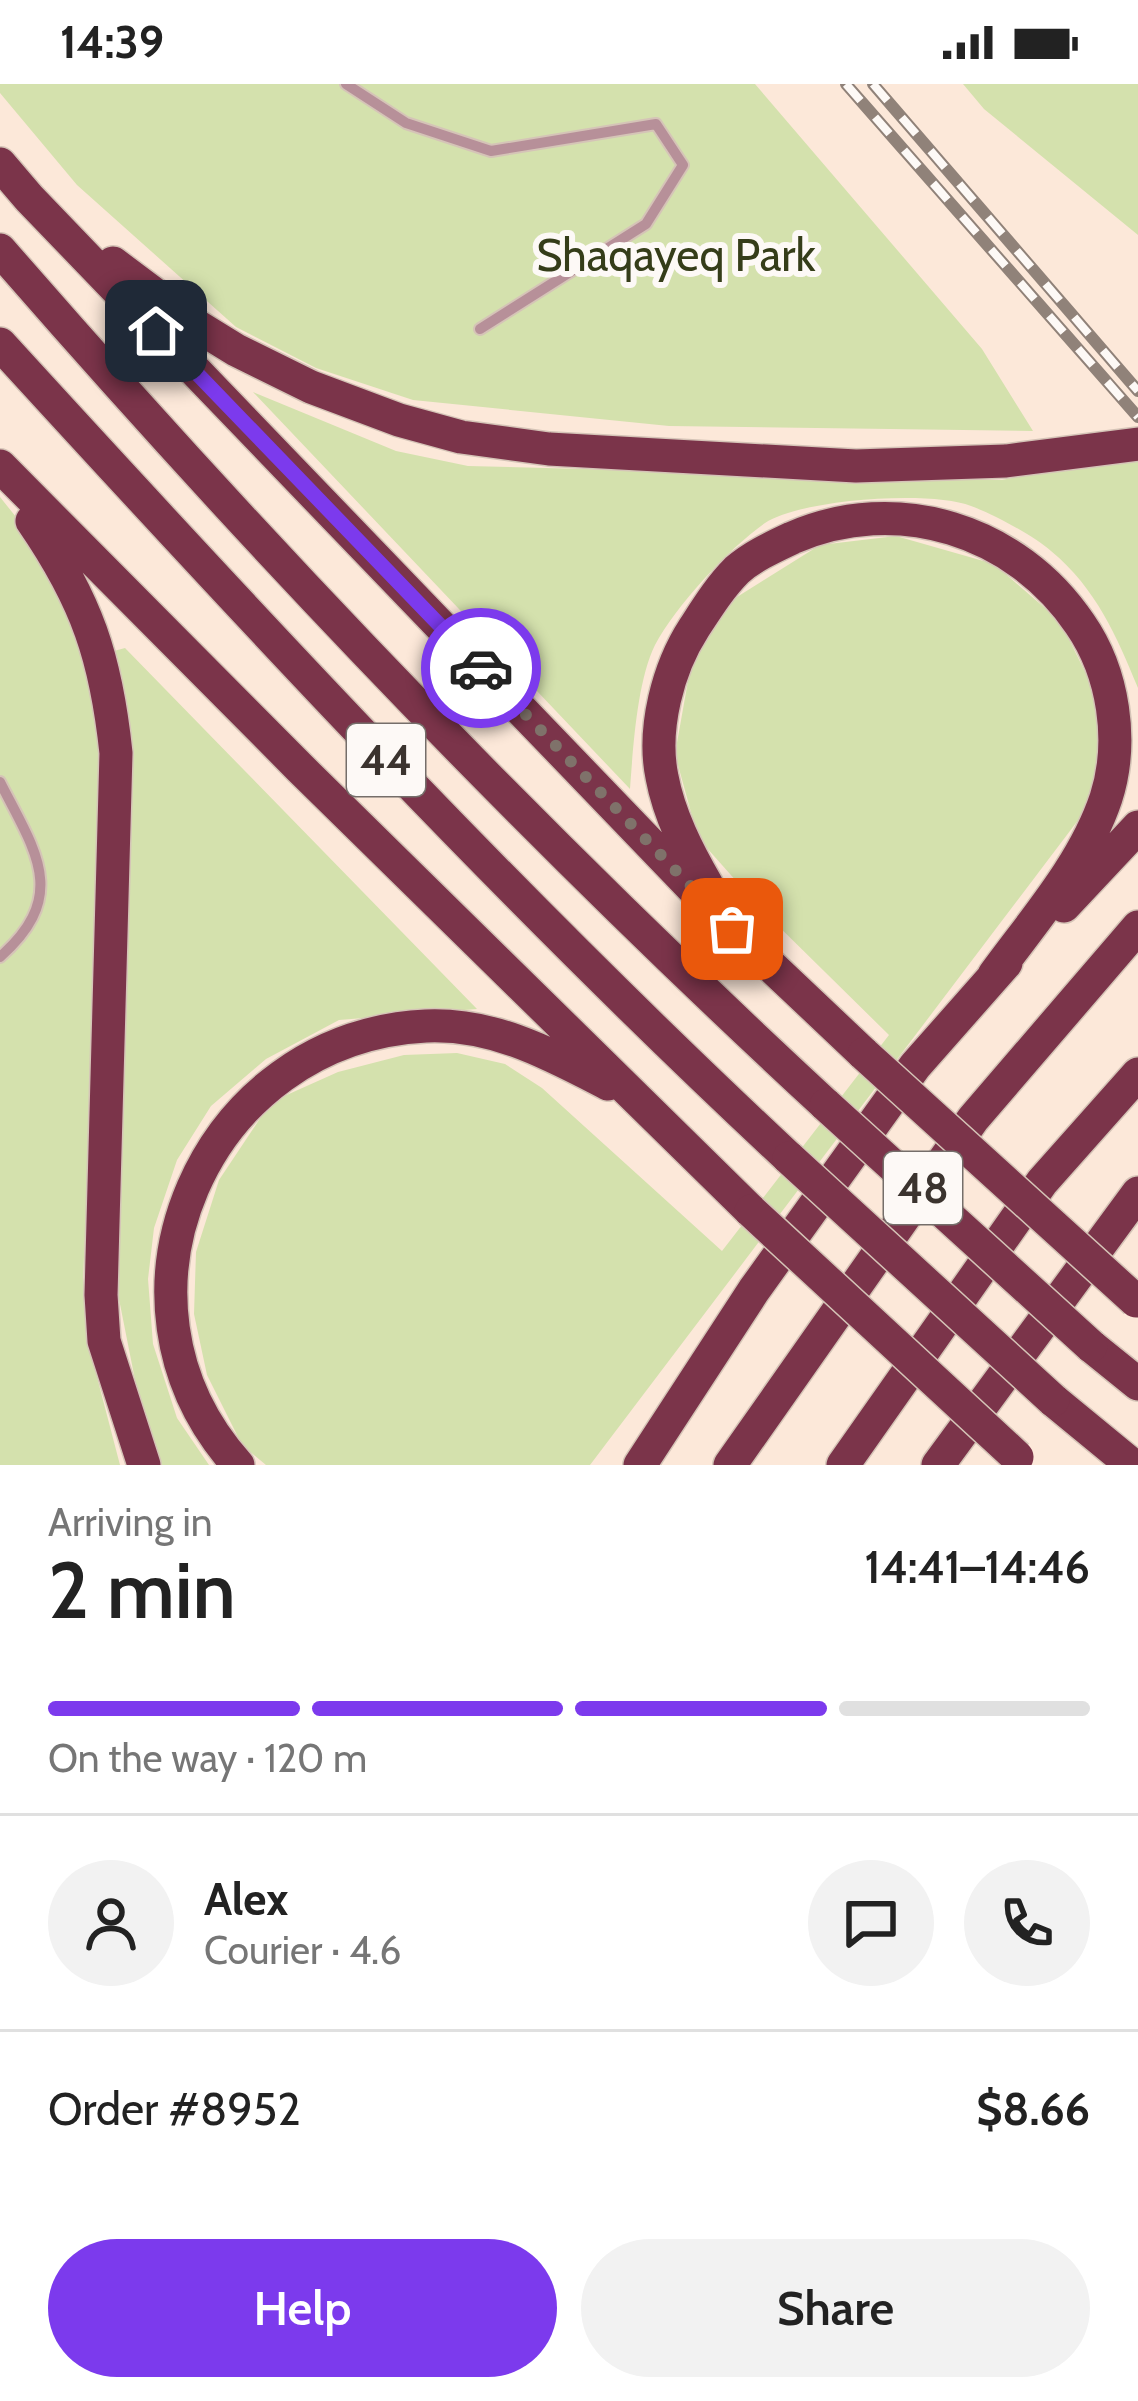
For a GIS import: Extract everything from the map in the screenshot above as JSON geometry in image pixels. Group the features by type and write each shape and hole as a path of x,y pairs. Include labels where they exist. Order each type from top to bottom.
{"highway":[{"path":"0,164 732,929 1137,1302"},
{"path":"28,198 197,326 236,350 311,387 461,437 549,449 856,466 1006,461 1138,444"},
{"name":"44","path":"0,250 132,401 420,709 695,984 1138,1384"},
{"name":"44","path":"0,344 292,665 631,1011 1053,1400 1132,1465"},
{"path":"0,471 751,1211 1021,1461"},
{"path":"0,471 61,563 96,638 109,682 116,753 101,1295 104,1341 144,1465"},
{"path":"732,929 690,855 661,775 660,739 679,651 718,592 765,550 846,520 916,519 976,537 1022,562 1046,582 1090,639 1110,698 1114,752 1099,817 1069,871 994,974"},
{"path":"640,1465 754,1290 915,1066 994,974 1138,827"},
{"name":"48","path":"730,1465 973,1119 1138,927"},
{"path":"238,1465 206,1420 185,1372 175,1326 172,1276 181,1222 196,1177 222,1133 254,1095 305,1059 339,1043 428,1026 512,1037 637,1099"},
{"name":"48","path":"843,1465 1042,1182 1138,1073"},
{"path":"938,1465 1138,1193"},
{"path":"623,1465 663,1430"}],"lane":[{"path":"346,84 406,123 490,151 656,124 683,165 646,224 480,329"},
{"path":"0,782 41,863 39,903 26,934 0,957"}],"green space":[{"name":"Shaqayeq Park","path":"0,84 755,84 982,349 1033,431 669,426 413,400 316,368 236,327 77,185 0,93"},
{"path":"963,84 1138,84 1138,235 984,109"},
{"path":"253,392 396,451 468,466 1002,480 1138,453 1138,688 1113,632 1081,581 1051,551 1013,526 952,501 898,498 807,508 765,523 735,547 664,630 644,677 630,789"},
{"path":"0,497 24,527 82,646 101,728 97,987 83,1278 92,1358 120,1465 0,1465"},
{"path":"896,536 994,564 1060,621 1093,688 1103,758 1082,815 590,1465 266,1465 242,1445 207,1375 194,1314 196,1252 219,1180 271,1102 338,1072 404,1055 457,1053 505,1064 542,1088 722,1251 889,1035 762,910 698,838 675,754 691,664 729,602 820,545"},
{"path":"125,648 477,1009 339,1020 266,1059 211,1106 177,1160 154,1228 148,1279 153,1344 177,1418 209,1465 161,1465 138,1395 119,1299 118,1070 133,751 114,651"}],"railway":[{"path":"846,84 1138,417"},
{"path":"873,84 1138,391"}],"way so far":[{"path":"481,668 732,929"}],"route":[{"path":"156,331 481,668"}]}
